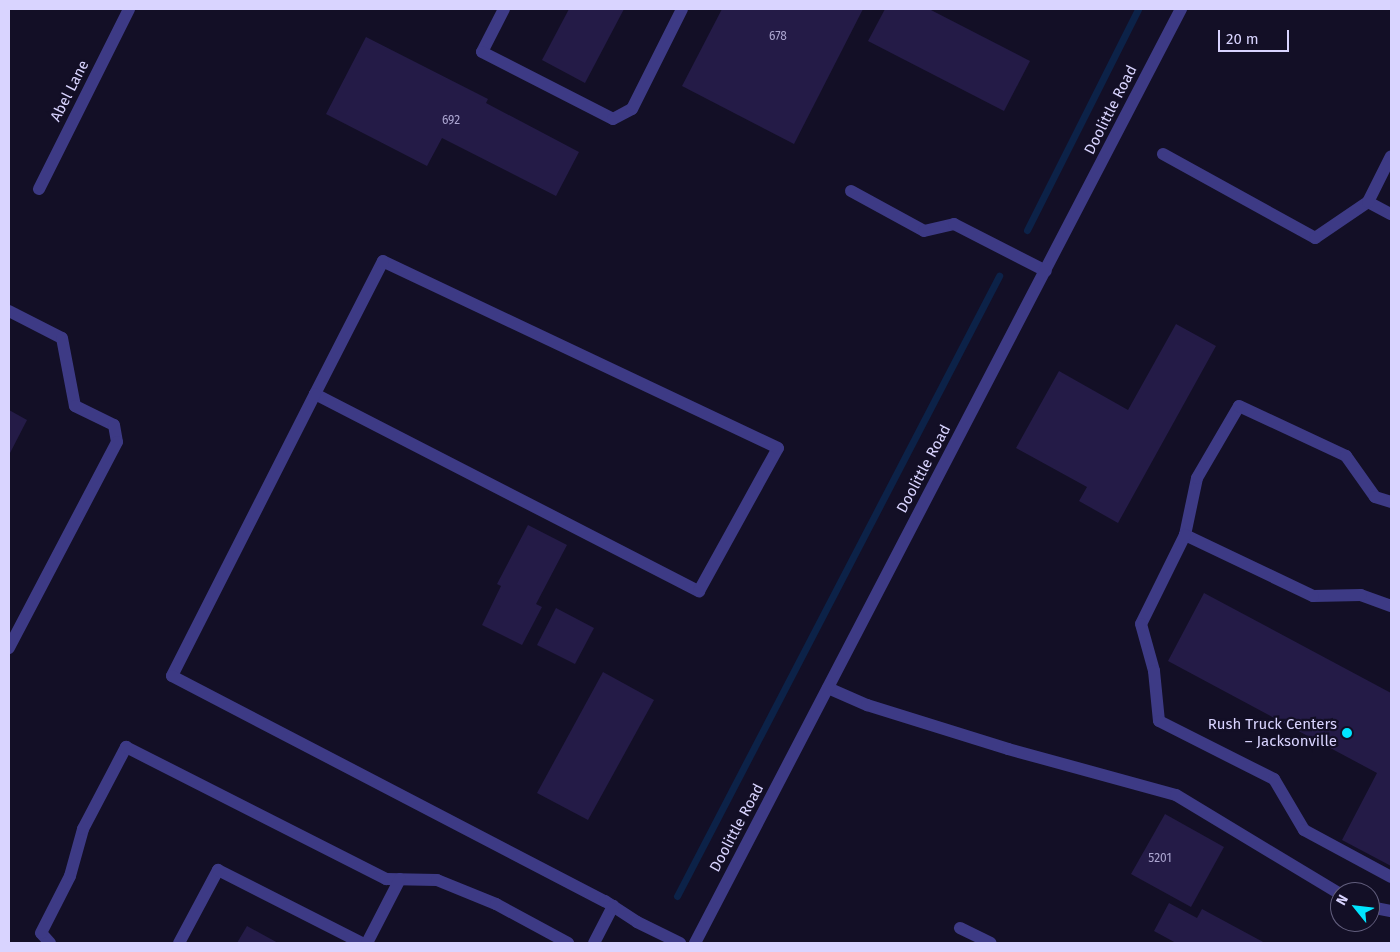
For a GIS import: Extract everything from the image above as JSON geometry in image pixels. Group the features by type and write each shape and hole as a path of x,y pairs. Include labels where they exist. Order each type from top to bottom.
{"street":[{"name":"Abel Lane","path":"39,189 129,9"},
{"path":"504,9 482,52 613,119 632,109 682,9"},
{"name":"Doolittle Road","path":"695,943 1181,9"},
{"path":"1163,154 1315,238 1368,202 1391,156"},
{"path":"851,191 924,231 954,224 1046,271"},
{"path":"1368,202 1391,214"},
{"path":"315,394 699,591 778,448 383,261 315,394 172,676 613,906 637,922 677,942"},
{"path":"9,312 62,338 75,406 114,425 117,442 9,648"},
{"path":"1391,502 1375,497 1346,456 1239,406 1197,478 1185,535 1141,624 1154,671 1159,722 1274,779 1304,830 1391,877"},
{"path":"1185,535 1313,596 1361,595 1391,606"},
{"path":"828,688 867,705 1026,754 1176,795 1330,888"},
{"path":"50,943 41,933 70,876 83,829 126,747 386,879 437,880 496,904 568,943"},
{"path":"179,943 218,870 362,943"},
{"path":"367,943 400,879"},
{"path":"594,943 613,906"},
{"path":"960,928 991,943"}],"building":[{"path":"569,9 624,9 585,83 542,60"},
{"path":"722,9 863,9 794,144 682,86"},
{"path":"885,9 929,9 1030,61 1004,111 868,41"},
{"path":"366,37 488,99 486,103 579,152 556,196 442,138 427,166 326,114"},
{"path":"1176,324 1216,346 1118,523 1079,501 1087,487 1016,448 1059,371 1128,410"},
{"path":"9,410 27,420 9,455"},
{"path":"528,525 567,545 536,604 542,607 522,645 482,625 501,586 497,584"},
{"name":"Rush Truck Centers – Jacksonville","path":"1204,593 1391,693 1391,866 1342,840 1377,773 1168,661"},
{"path":"556,608 594,628 575,664 537,645"},
{"path":"603,672 654,700 588,820 537,793"},
{"path":"1165,814 1224,847 1191,907 1131,874"},
{"path":"1169,903 1197,918 1202,909 1265,943 1176,943 1154,931"},
{"path":"247,926 278,943 237,943"}],"waterway":[{"path":"1027,230 1138,9"},
{"path":"677,896 999,276"}],"place":[{"name":"Rush Truck Centers – Jacksonville","path":"1347,733"}]}
